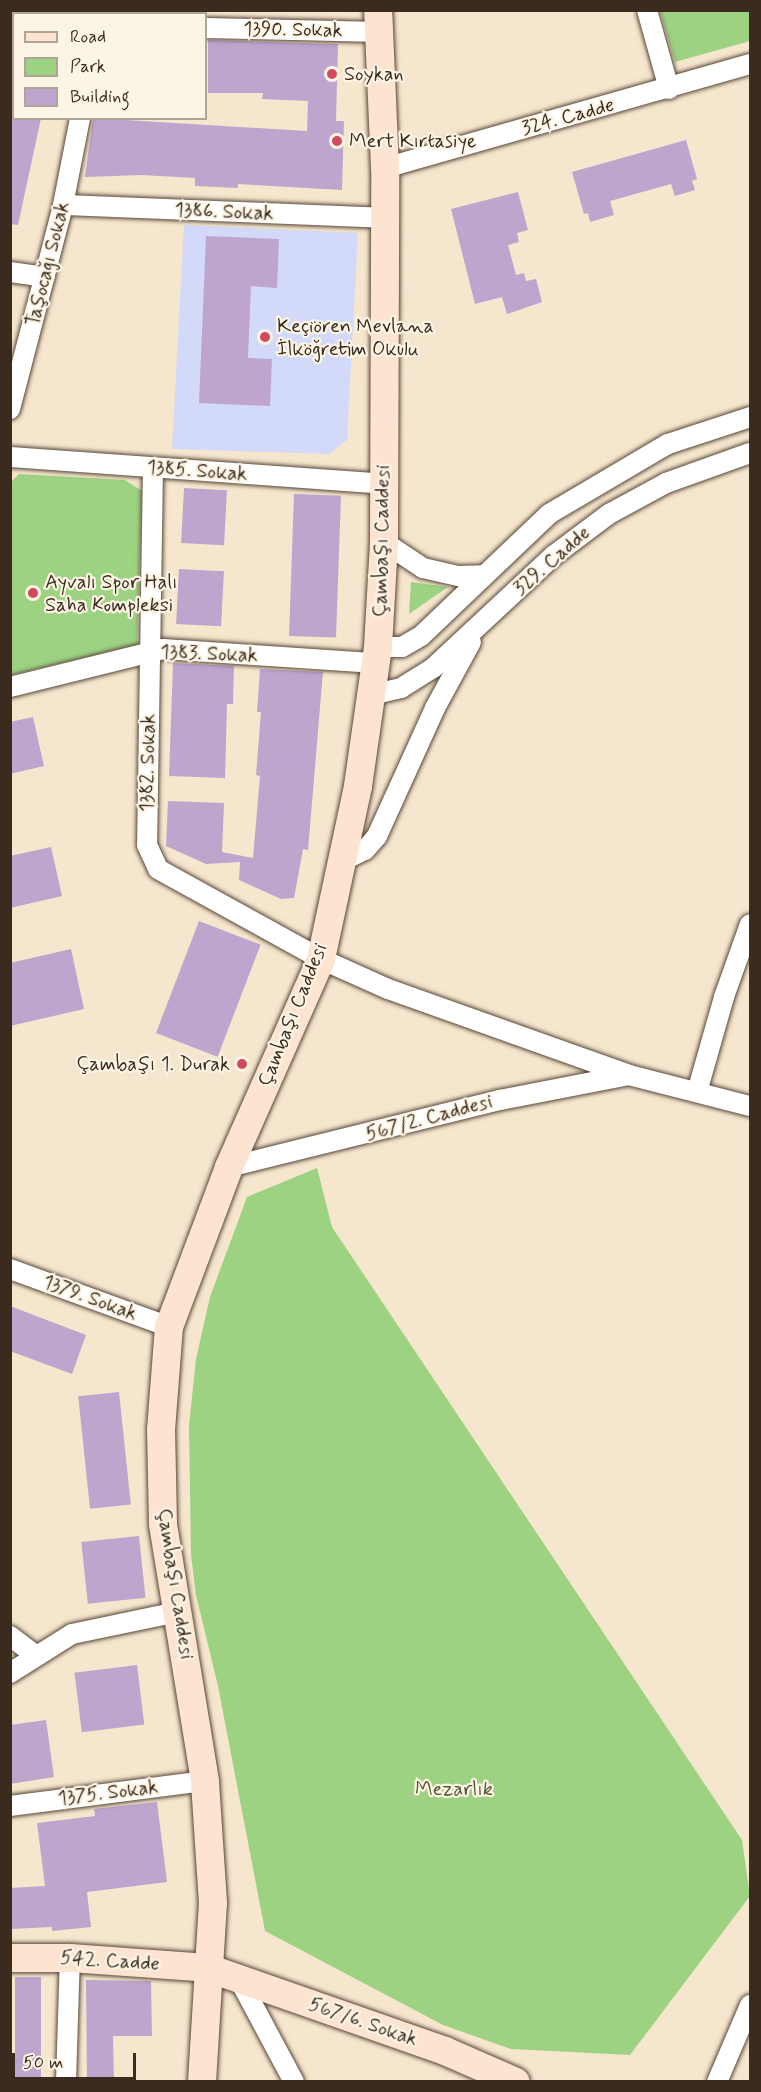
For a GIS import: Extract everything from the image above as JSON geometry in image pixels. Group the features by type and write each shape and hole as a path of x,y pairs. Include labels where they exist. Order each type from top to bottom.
{"main road":[{"name":"Çambaşı Caddesi","path":"202,2082 213,1903 205,1780 163,1524 161,1430 169,1327 229,1167 321,959 342,861 371,695 377,655 384,542 385,168 379,21"},
{"name":"542. Cadde","path":"10,1958 70,1958 208,1968"},
{"name":"567/6. Sokak","path":"208,1968 445,2051 516,2082"}],"street":[{"path":"647,10 669,89"},
{"name":"1390. Sokak","path":"207,28 379,21"},
{"name":"324. Cadde","path":"385,168 669,89 750,64"},
{"name":"Taşocağı Sokak","path":"10,409 63,206 80,120"},
{"name":"1386. Sokak","path":"63,206 385,218"},
{"path":"10,272 45,277"},
{"name":"329. Cadde","path":"377,655 415,641 549,514 668,444 750,417"},
{"name":"329. Cadde","path":"371,695 416,680 478,629 553,556 609,514 666,483 750,453"},
{"name":"1385. Sokak","path":"10,457 384,484"},
{"name":"1382. Sokak","path":"153,468 147,845 158,868 321,959 388,989 629,1075 750,1106"},
{"name":"329. Cadde","path":"384,542 408,560 431,571 459,576 484,575"},
{"path":"342,861 365,850 377,836 435,708 478,629"},
{"name":"1383. Sokak","path":"10,687 163,649 377,655"},
{"path":"697,1092 724,997 750,924"},
{"name":"567/2. Caddesi","path":"229,1167 500,1100 629,1075"},
{"name":"1379. Sokak","path":"10,1269 169,1327"},
{"path":"10,1673 35,1655 72,1634 177,1612"},
{"path":"10,1636 35,1655"},
{"name":"1375. Sokak","path":"10,1806 205,1780"},
{"path":"66,2082 70,1958"},
{"path":"239,1979 294,2082"},
{"path":"717,2082 750,2005"}],"shaded area":[{"name":"Keçiören Mevlana İlköğretim Okulu","path":"184,225 358,233 347,440 329,454 172,449"}],"green space":[{"path":"11,10 75,11 12,12 12,52"},
{"path":"660,11 750,11 750,41 675,62"},
{"path":"19,474 125,480 142,491 137,645 11,675 10,483"},
{"path":"411,582 448,587 409,614"},
{"name":"Mezarlık","path":"317,1168 332,1227 742,1840 750,1896 630,2055 511,2049 443,2025 265,1931 218,1686 196,1595 191,1555 189,1425 196,1359 210,1297 247,1197"}],"building":[{"path":"208,40 338,44 336,121 344,121 342,190 238,184 238,188 195,186 195,178 141,175 85,177 93,120 307,131 308,101 262,99 263,93 208,93"},
{"path":"10,118 12,120 41,120 18,225 10,224"},
{"path":"686,140 697,179 692,181 695,190 675,196 671,184 610,201 614,215 590,222 588,213 584,214 572,172"},
{"path":"518,192 528,230 517,233 519,242 508,245 516,275 524,273 526,281 536,279 542,302 507,314 502,297 475,304 451,209"},
{"path":"206,236 279,239 277,288 251,286 248,358 272,359 270,406 199,403"},
{"path":"184,488 227,490 224,545 181,543"},
{"path":"294,494 341,496 336,638 289,636"},
{"path":"179,569 224,571 221,626 176,624"},
{"path":"173,663 234,666 233,704 227,704 225,778 169,776"},
{"path":"260,669 323,672 308,850 303,849 294,898 281,899 239,880 240,862 206,864 166,846 168,801 224,803 222,852 253,858 260,776 256,775 261,712 257,712"},
{"path":"33,717 44,766 10,774 10,722"},
{"path":"51,847 62,896 10,908 10,856"},
{"path":"199,921 261,945 218,1057 156,1033"},
{"path":"71,949 84,1009 10,1026 10,963"},
{"path":"10,1306 86,1335 72,1374 10,1351"},
{"path":"119,1392 131,1504 90,1509 78,1396"},
{"path":"139,1536 145,1598 88,1604 81,1542"},
{"path":"137,1665 144,1725 82,1732 74,1673"},
{"path":"46,1720 54,1777 10,1784 10,1725"},
{"path":"157,1802 167,1882 87,1892 91,1927 52,1931 52,1927 10,1929 10,1888 45,1886 37,1823 95,1816 94,1809"},
{"path":"15,1977 41,1977 41,2082 15,2082"},
{"path":"86,1980 151,1981 152,2036 113,2036 114,2082 87,2082"}],"place":[{"name":"Soykan","path":"332,74"},
{"name":"Mert Kırtasiye","path":"337,141"},
{"name":"Keçiören Mevlana İlköğretim Okulu","path":"265,337"},
{"name":"Ayvalı Spor Halı Saha Kompleksi","path":"33,593"},
{"name":"Çambaşı 1. Durak","path":"242,1064"}]}
